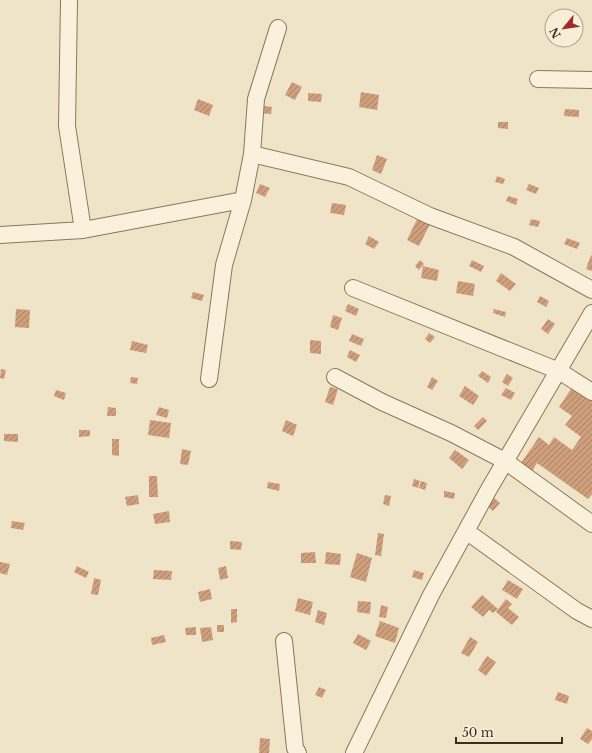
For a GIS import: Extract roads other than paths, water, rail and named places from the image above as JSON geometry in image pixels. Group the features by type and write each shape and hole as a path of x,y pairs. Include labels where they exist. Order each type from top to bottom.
{"street":[{"path":"69,0 67,126 84,230"},
{"path":"209,379 224,266 243,200 252,154 256,98 278,28"},
{"path":"538,80 592,80"},
{"path":"252,154 349,177 430,216 514,247 592,290"},
{"path":"0,235 84,230 243,200"},
{"path":"353,288 559,371 592,392"},
{"path":"354,753 431,595 505,461 592,313"},
{"path":"335,377 382,402 451,433 505,461 592,524"},
{"path":"466,531 577,611 592,619"},
{"path":"284,641 295,748 298,753"}]}
